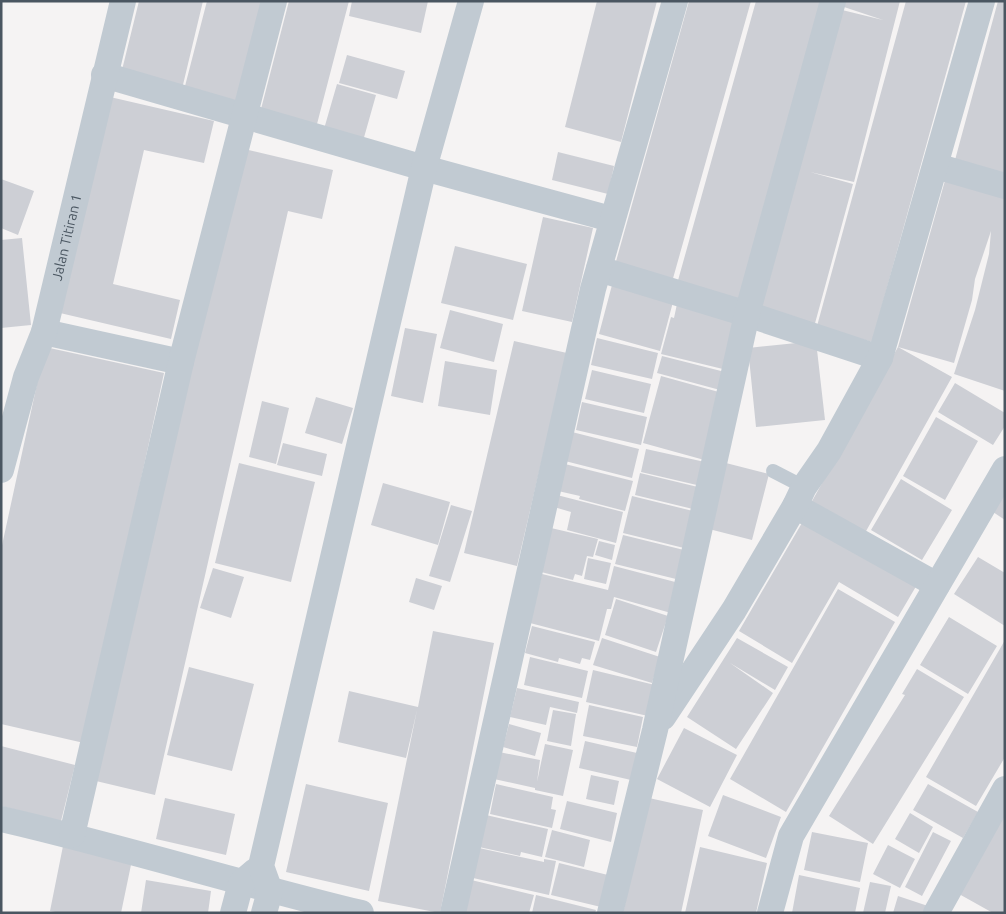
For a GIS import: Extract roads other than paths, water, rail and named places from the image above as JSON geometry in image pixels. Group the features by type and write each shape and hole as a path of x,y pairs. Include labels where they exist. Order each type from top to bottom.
{"street":[{"name":"Jalan Titiran 1","path":"1,470 26,377 44,332 123,1"},
{"path":"72,835 181,362 274,1"},
{"path":"267,902 261,866 424,168 471,1"},
{"path":"453,913 599,269 675,1"},
{"path":"610,913 655,730 747,314 833,1"},
{"path":"655,730 734,610 828,451 880,358 982,1"},
{"path":"104,75 424,168 612,219"},
{"path":"936,166 1005,186"},
{"path":"599,269 747,314 880,358"},
{"path":"44,332 181,362"},
{"path":"770,913 791,836 1005,469"},
{"path":"800,497 937,585"},
{"path":"936,913 1005,789"},
{"path":"1,819 72,835 241,883 267,902 361,913"},
{"path":"232,913 241,883 261,866"}],"lane":[{"path":"773,471 800,497"}]}
